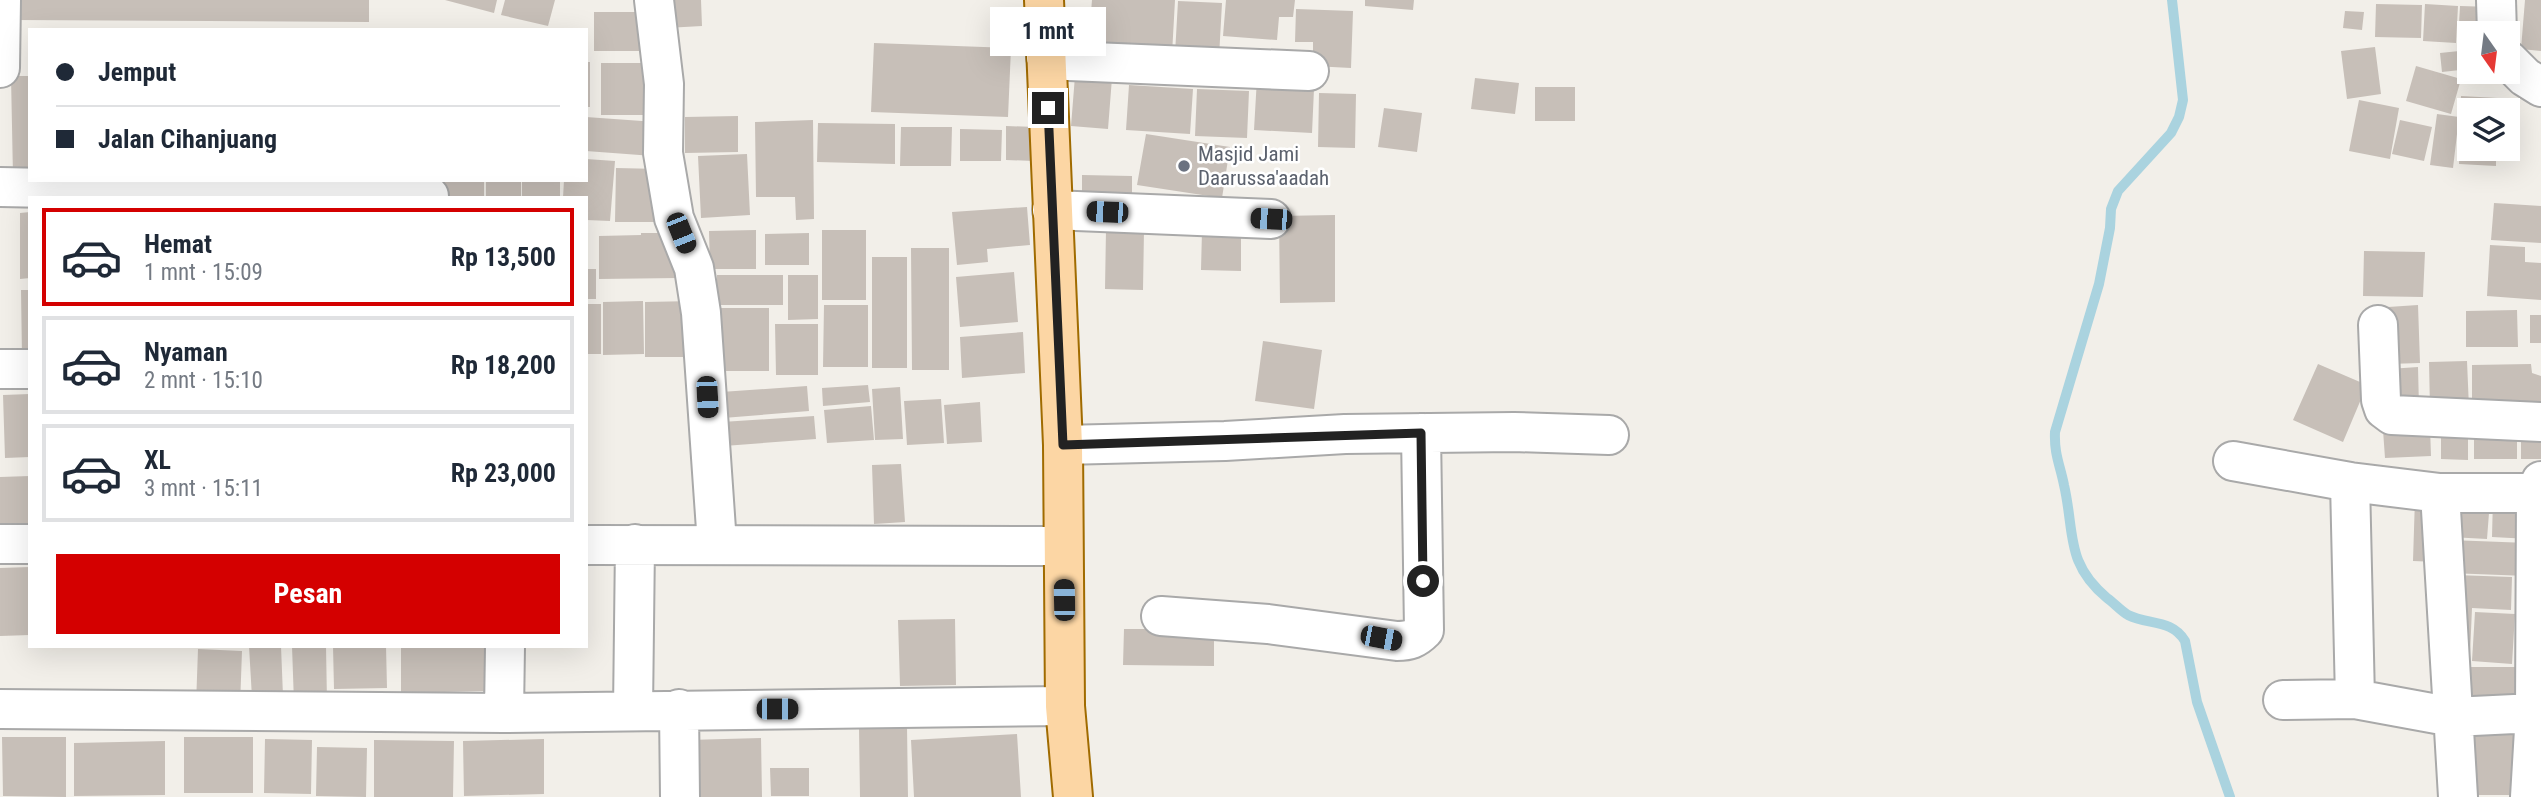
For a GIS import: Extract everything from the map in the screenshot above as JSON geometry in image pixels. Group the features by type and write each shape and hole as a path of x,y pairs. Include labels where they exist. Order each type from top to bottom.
{"main road":[{"path":"1044,0 1063,445 1065,706 1073,797"}],"street":[{"path":"0,68 1,0"},
{"path":"654,0 664,84 663,153 674,218 694,268 701,313 717,544"},
{"path":"2496,0 2497,21"},
{"path":"0,35 28,35"},
{"path":"1046,57 1069,61 1309,71"},
{"path":"2520,72 2541,87"},
{"path":"0,187 429,191"},
{"path":"1052,210 1271,219"},
{"path":"2378,325 2381,400 2392,415 2541,422"},
{"path":"0,369 28,369"},
{"path":"1063,445 1421,433 1609,435"},
{"path":"1161,615 1268,624 1396,641 1408,641 1417,637 1424,630 1421,433"},
{"path":"2233,461 2350,482 2440,493 2538,487 2538,612 2530,797"},
{"path":"2350,482 2355,698"},
{"path":"2440,493 2458,797"},
{"path":"0,544 28,544"},
{"path":"634,710 635,544"},
{"path":"588,545 1063,546"},
{"path":"504,713 505,648"},
{"path":"2283,700 2355,698 2452,717 2535,713"},
{"path":"0,709 504,713 1065,706"},
{"path":"680,709 680,797"}],"building":[{"path":"15,0 369,0 369,22 15,20"},
{"path":"445,0 497,0 494,13"},
{"path":"505,0 555,0 548,26 501,15"},
{"path":"665,0 701,0 702,26 666,28"},
{"path":"1092,0 1175,0 1172,54 1088,49"},
{"path":"1226,0 1295,0 1293,17 1279,17 1277,40 1223,36"},
{"path":"1365,0 1414,0 1413,10 1365,6"},
{"path":"2525,0 2541,0 2541,51 2521,49"},
{"path":"1178,1 1222,3 1219,57 1175,54"},
{"path":"2376,4 2422,5 2421,38 2375,37"},
{"path":"2425,4 2458,6 2456,43 2423,41"},
{"path":"2460,6 2493,7 2492,21 2459,21"},
{"path":"1296,9 1353,11 1351,68 1313,66 1313,42 1295,42"},
{"path":"2345,11 2364,12 2362,30 2343,28"},
{"path":"594,12 651,12 651,51 594,51"},
{"path":"874,43 1011,48 1008,117 871,112"},
{"path":"2375,47 2381,94 2347,99 2341,51"},
{"path":"2457,51 2457,70 2442,72 2440,53"},
{"path":"588,62 590,62 588,107"},
{"path":"601,63 654,63 654,115 601,115"},
{"path":"2416,66 2457,78 2457,84 2460,84 2451,114 2406,101"},
{"path":"11,76 28,76 28,176 13,176"},
{"path":"1075,76 1112,78 1108,129 1071,126"},
{"path":"1257,78 1284,87 1314,89 1312,133 1254,130"},
{"path":"1475,78 1519,83 1515,114 1471,109"},
{"path":"1129,85 1193,89 1190,134 1126,130"},
{"path":"1535,87 1575,87 1575,121 1535,121"},
{"path":"1197,89 1249,91 1247,138 1195,136"},
{"path":"1319,93 1356,94 1355,148 1318,147"},
{"path":"2461,96 2498,98 2461,98"},
{"path":"2359,100 2399,108 2390,159 2349,151"},
{"path":"1384,108 1422,113 1417,152 1378,147"},
{"path":"2437,114 2457,117 2453,168 2430,165"},
{"path":"738,116 738,152 685,153 685,117"},
{"path":"588,117 656,122 653,156 588,151"},
{"path":"813,120 814,219 796,220 795,197 756,197 755,122"},
{"path":"2400,120 2432,127 2424,161 2392,154"},
{"path":"818,123 895,124 895,164 817,162"},
{"path":"1006,126 1035,127 1034,161 1006,160"},
{"path":"901,127 952,127 951,166 900,166"},
{"path":"960,129 1002,130 1001,161 960,161"},
{"name":"Masjid Jami Daarussa'aadah","path":"1146,134 1230,147 1222,198 1137,185"},
{"path":"747,154 750,215 701,218 698,156"},
{"path":"588,159 615,161 610,221 588,220 588,196 563,196 564,182 588,182"},
{"path":"2459,161 2496,161 2496,166 2459,164"},
{"path":"616,168 660,169 659,222 615,222"},
{"path":"1082,175 1132,176 1132,208 1082,208"},
{"path":"444,182 484,182 484,196 444,196"},
{"path":"486,182 521,182 521,196 486,196"},
{"path":"522,182 560,182 560,196 522,196"},
{"path":"2494,203 2541,206 2541,243 2491,240"},
{"path":"1027,207 1030,245 987,249 988,262 957,265 952,212"},
{"path":"28,212 28,278 20,279 20,213"},
{"path":"1335,215 1335,302 1280,303 1279,216"},
{"path":"756,230 756,269 710,269 709,231"},
{"path":"822,230 866,230 866,300 822,300"},
{"path":"1106,230 1144,230 1143,290 1105,289"},
{"path":"1202,231 1241,232 1241,271 1201,270"},
{"path":"678,233 678,278 599,279 599,236"},
{"path":"809,233 809,265 765,265 765,234"},
{"path":"2490,245 2525,247 2525,262 2541,263 2541,300 2487,296"},
{"path":"911,248 949,248 949,370 912,370"},
{"path":"2364,251 2425,252 2423,297 2363,296"},
{"path":"872,257 907,257 907,368 872,368"},
{"path":"588,269 596,269 596,299 588,299"},
{"path":"1014,272 1018,322 960,327 956,277"},
{"path":"717,275 783,275 783,305 717,305"},
{"path":"788,275 818,275 818,319 788,320"},
{"path":"21,290 28,290 28,357 22,357"},
{"path":"643,301 644,354 603,355 603,302"},
{"path":"694,301 694,357 645,357 645,302"},
{"path":"588,304 601,304 601,354 588,354"},
{"path":"824,305 868,305 868,367 823,367"},
{"path":"2418,305 2420,363 2389,364 2388,307"},
{"path":"718,308 769,308 769,371 718,371"},
{"path":"2517,310 2518,347 2466,347 2466,311"},
{"path":"2530,315 2541,315 2541,343 2530,343"},
{"path":"775,324 818,324 818,375 776,375"},
{"path":"1023,332 1025,373 962,378 960,337"},
{"path":"1263,341 1322,350 1314,409 1255,401"},
{"path":"2467,361 2469,408 2430,409 2429,362"},
{"path":"2318,364 2367,385 2343,442 2293,420"},
{"path":"2531,364 2532,373 2541,376 2541,411 2472,412 2472,365"},
{"path":"2418,367 2419,407 2391,408 2389,369"},
{"path":"868,385 870,402 823,406 822,388"},
{"path":"807,386 809,411 723,418 721,392"},
{"path":"900,387 903,439 875,440 872,389"},
{"path":"28,394 28,457 5,458 3,395"},
{"path":"941,399 944,443 907,445 904,401"},
{"path":"980,402 982,442 947,444 944,405"},
{"path":"871,406 874,440 827,443 824,410"},
{"path":"814,416 816,439 724,446 722,422"},
{"path":"2430,427 2431,456 2385,458 2383,430"},
{"path":"2441,428 2468,428 2468,460 2441,459"},
{"path":"2521,428 2541,428 2541,459 2521,459"},
{"path":"2474,429 2517,429 2517,459 2474,459"},
{"path":"901,464 905,522 874,524 872,465"},
{"path":"28,476 28,526 0,527 0,477"},
{"path":"2415,498 2439,498 2437,562 2413,561"},
{"path":"2493,498 2532,499 2530,539 2492,537"},
{"path":"2452,499 2490,500 2487,539 2450,537"},
{"path":"2450,540 2528,543 2527,576 2449,573"},
{"path":"28,567 28,635 0,636 0,568"},
{"path":"2455,575 2512,577 2511,610 2472,608 2470,655 2452,654"},
{"path":"2475,612 2515,614 2512,664 2472,661"},
{"path":"955,619 956,685 900,686 898,620"},
{"path":"1124,629 1214,629 1214,666 1123,665"},
{"path":"249,648 281,648 283,696 252,698"},
{"path":"292,648 326,648 327,702 294,703"},
{"path":"333,648 386,648 387,688 334,689"},
{"path":"401,648 487,648 488,691 401,693"},
{"path":"198,649 242,651 240,706 196,705"},
{"path":"2461,667 2528,667 2527,709 2460,708"},
{"path":"907,726 908,797 860,797 859,728"},
{"path":"2463,728 2518,728 2518,795 2463,795"},
{"path":"1017,734 1021,797 914,797 911,740"},
{"path":"2,737 66,737 66,797 3,796"},
{"path":"184,737 253,737 253,793 184,793"},
{"path":"761,738 762,797 689,797 688,740"},
{"path":"265,739 312,740 311,794 264,793"},
{"path":"544,739 544,794 464,796 463,741"},
{"path":"374,740 454,741 453,797 374,797"},
{"path":"165,741 165,795 74,796 74,743"},
{"path":"317,747 367,748 366,797 316,796"},
{"path":"770,768 809,768 809,796 771,796"}],"waterway":[{"path":"2172,0 2183,100 2179,117 2171,133 2118,191 2111,209 2099,284 2055,432 2055,447 2078,560 2094,585 2125,613 2167,626 2180,634 2185,641 2197,702 2230,797"}],"place":[{"name":"Masjid Jami Daarussa'aadah","path":"1184,166"}],"route":[{"path":"1048,108 1063,445 1421,433 1423,581"}]}
